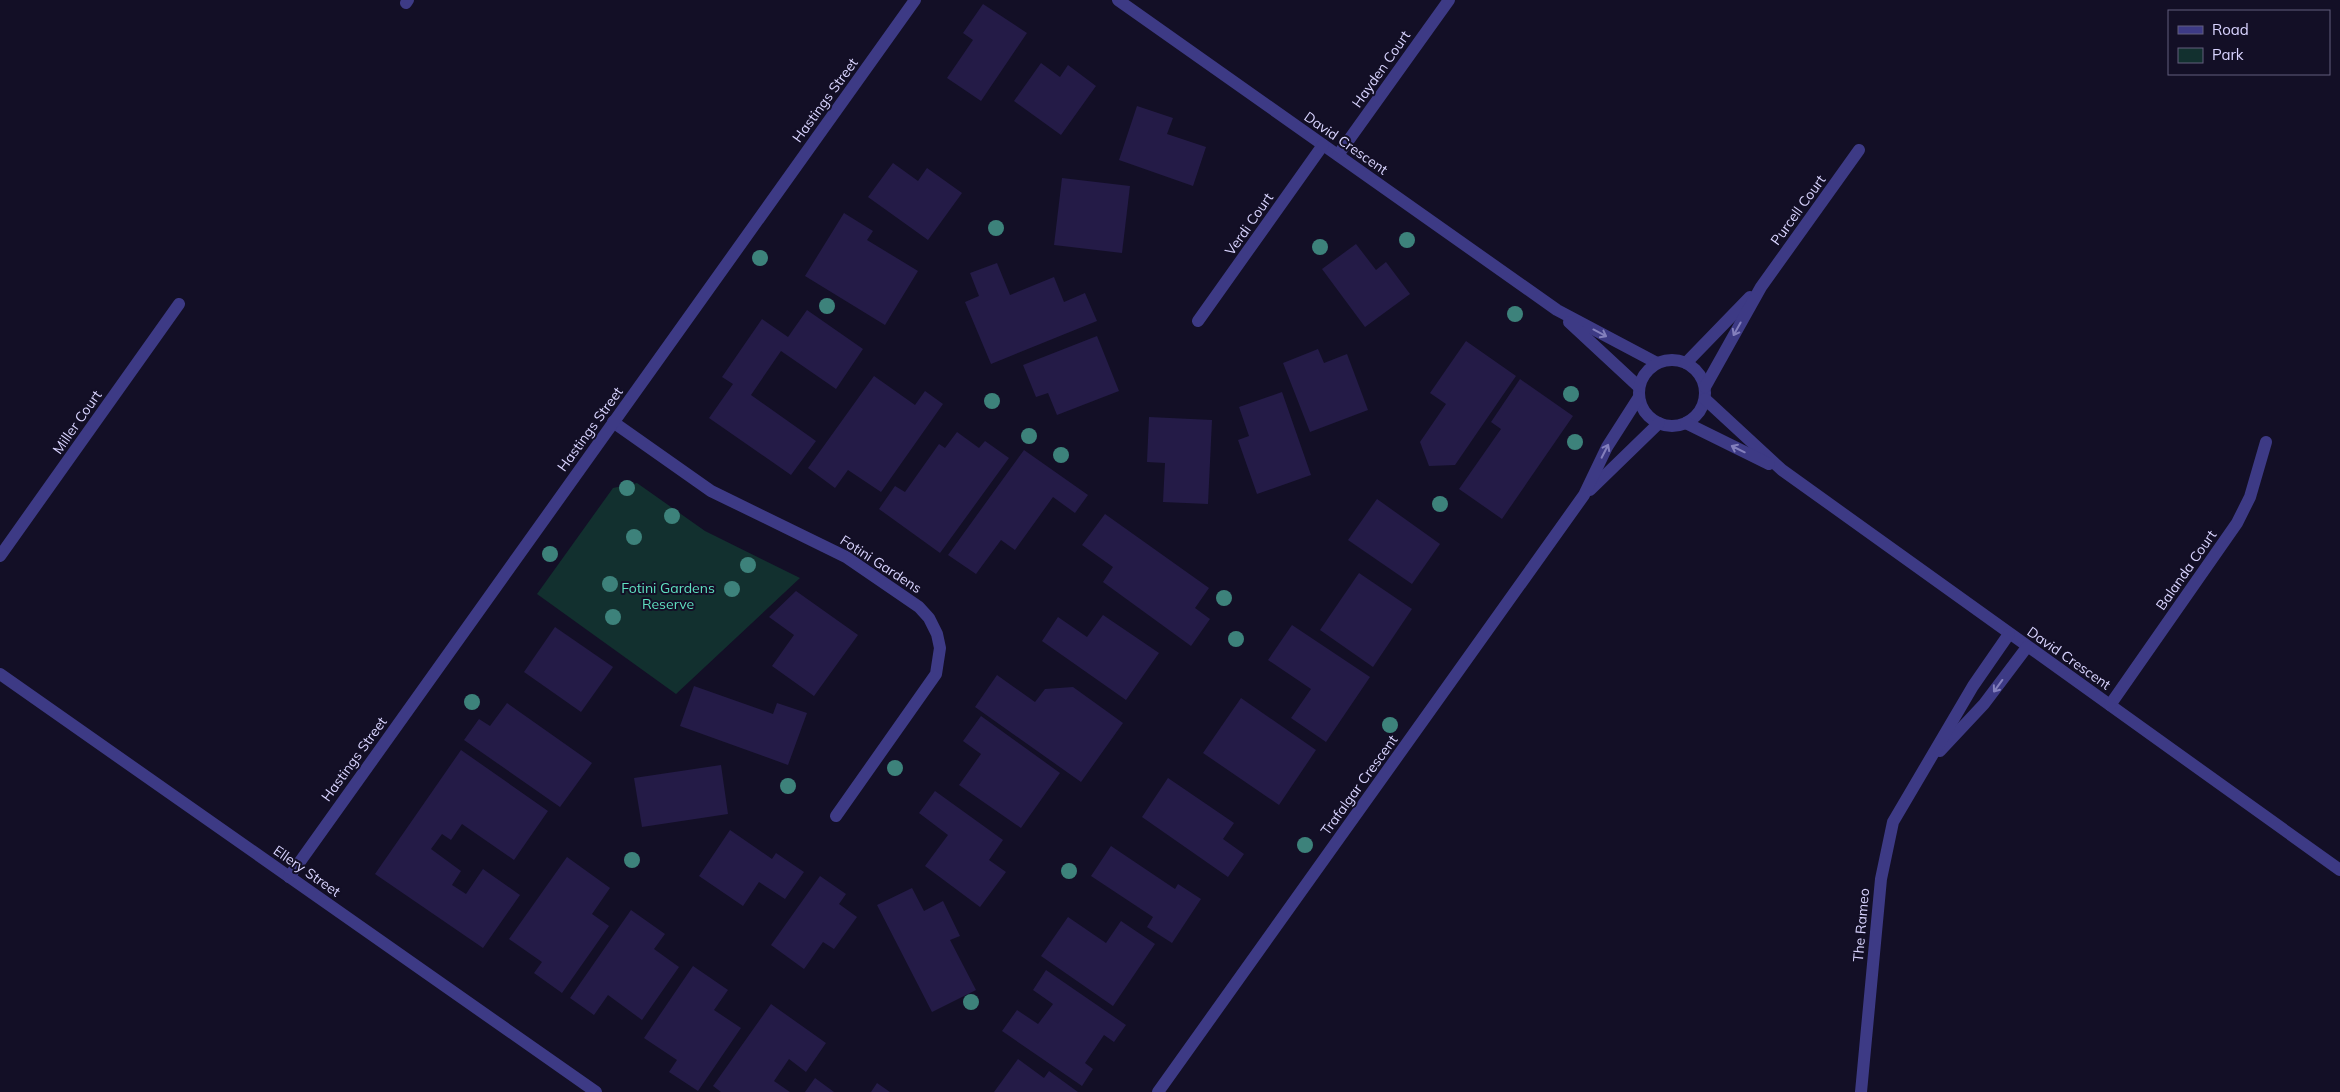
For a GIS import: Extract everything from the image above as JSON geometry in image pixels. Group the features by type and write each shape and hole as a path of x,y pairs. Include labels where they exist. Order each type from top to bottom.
{"street":[{"name":"Hastings Street","path":"289,877 915,0"},
{"name":"David Crescent","path":"1118,0 1557,310 1657,363"},
{"name":"Hayden Court","path":"1338,155 1449,0"},
{"name":"Verdi Court","path":"1198,321 1323,145"},
{"name":"Purcell Court","path":"1705,393 1761,287 1860,150"},
{"name":"Purcell Court","path":"1686,363 1761,287"},
{"name":"Miller Court","path":"0,556 179,304"},
{"name":"David Crescent","path":"1557,310 1639,392"},
{"path":"1666,360 1686,363 1698,373 1705,393 1698,413 1686,423 1668,426 1659,423 1649,417 1642,408 1639,392 1648,369 1657,363 1666,360"},
{"name":"Trafalgar Crescent","path":"1158,1092 1584,495 1607,447 1639,392"},
{"name":"David Crescent","path":"1705,393 1782,470 2340,870"},
{"name":"Fotini Gardens","path":"613,422 711,491 846,557 919,608 929,618 937,634 940,648 936,674 836,816"},
{"name":"Trafalgar Crescent","path":"1584,495 1659,423"},
{"name":"David Crescent","path":"1686,423 1782,470"},
{"name":"Balanda Court","path":"2110,705 2237,523 2250,497 2266,442"},
{"name":"The Rameo","path":"1861,1092 1880,879 1893,822 1973,686 2009,634"},
{"name":"The Rameo","path":"1923,770 1984,704 2027,647"},
{"name":"Ellery Street","path":"0,674 596,1092"}],"green space":[{"name":"Fotini Gardens Reserve","path":"637,483 705,531 800,578 676,694 537,594 613,488"}],"building":[{"path":"983,4 1027,33 981,101 947,78 973,40 963,33"},
{"path":"1041,63 1060,77 1068,65 1096,86 1061,135 1014,101"},
{"path":"1137,106 1173,118 1167,134 1206,147 1193,186 1119,160"},
{"path":"893,163 918,181 927,168 962,193 928,240 868,197"},
{"path":"1062,178 1130,186 1122,253 1054,245"},
{"path":"844,213 873,231 867,240 918,271 885,325 805,276"},
{"path":"1356,244 1376,270 1386,262 1410,294 1365,327 1322,269"},
{"path":"997,263 1010,295 1054,277 1064,302 1085,293 1097,321 991,364 965,302 979,296 970,273"},
{"path":"807,310 863,349 836,389 781,351 751,395 816,441 791,475 709,418 733,384 722,377 762,319 788,337"},
{"path":"1097,336 1119,391 1057,415 1048,393 1036,397 1023,365"},
{"path":"1466,341 1516,376 1455,465 1429,466 1420,442 1446,404 1430,393"},
{"path":"1318,349 1324,363 1347,354 1368,410 1310,432 1283,363"},
{"path":"874,376 915,405 925,391 943,404 881,492 848,470 835,488 808,468"},
{"path":"1520,379 1573,416 1502,519 1459,489 1501,429 1491,422"},
{"path":"1282,392 1311,475 1257,494 1238,440 1249,436 1239,407"},
{"path":"1149,417 1212,420 1208,504 1163,502 1165,463 1147,462"},
{"path":"957,432 979,448 985,441 1009,458 940,553 879,509 895,486 905,492 939,444 945,448"},
{"path":"1024,450 1088,495 1075,513 1053,497 1015,550 1001,540 976,574 948,555"},
{"path":"1377,499 1440,544 1412,584 1348,540"},
{"path":"1105,514 1209,588 1195,608 1210,619 1191,646 1103,582 1113,567 1082,545"},
{"path":"1359,573 1412,609 1373,667 1320,630"},
{"path":"796,591 858,635 814,696 772,666 794,635 769,617"},
{"path":"1103,615 1159,653 1126,700 1042,641 1058,617 1087,637"},
{"path":"1292,625 1370,677 1326,742 1291,718 1311,689 1268,660"},
{"path":"555,627 613,667 581,712 524,672"},
{"path":"997,675 1035,702 1045,689 1073,687 1123,723 1081,782 975,707"},
{"path":"694,686 773,714 777,703 807,713 788,765 680,726"},
{"path":"1241,698 1316,750 1279,805 1203,753"},
{"path":"507,703 592,763 560,807 464,740 479,719 490,726"},
{"path":"981,716 1060,773 1021,828 959,785 981,754 963,741"},
{"path":"461,750 548,811 514,860 462,824 451,840 442,834 431,849 461,871 452,885 466,894 483,869 520,895 483,948 375,874"},
{"path":"721,765 728,814 642,827 634,778"},
{"path":"1168,778 1234,823 1223,839 1244,854 1228,877 1142,817"},
{"path":"935,791 1003,840 989,860 1006,872 980,907 925,866 948,835 919,813"},
{"path":"730,830 772,859 776,853 804,872 785,899 759,882 743,906 699,876"},
{"path":"1111,846 1175,889 1178,884 1201,899 1172,943 1147,927 1153,917 1091,876"},
{"path":"567,857 610,888 592,914 609,926 562,993 534,973 542,962 509,939"},
{"path":"820,876 846,894 839,904 857,917 834,949 823,942 804,969 771,945"},
{"path":"912,888 924,911 943,901 960,936 950,940 976,990 932,1012 877,905"},
{"path":"631,910 665,934 654,949 679,967 642,1020 608,995 594,1015 570,998"},
{"path":"1068,917 1106,943 1121,921 1155,944 1113,1006 1041,956"},
{"path":"693,966 728,990 714,1010 741,1028 698,1091 669,1072 677,1060 644,1038"},
{"path":"1046,970 1126,1025 1114,1042 1104,1035 1085,1063 1093,1069 1082,1086 1002,1031 1017,1010 1038,1024 1053,1004 1033,990"},
{"path":"771,1004 826,1043 806,1072 789,1059 774,1081 790,1092 721,1092 713,1086"},
{"path":"1018,1059 1044,1078 1049,1071 1078,1092 994,1092"},
{"path":"815,1078 834,1092 805,1092"},
{"path":"877,1083 890,1092 871,1092"}]}
